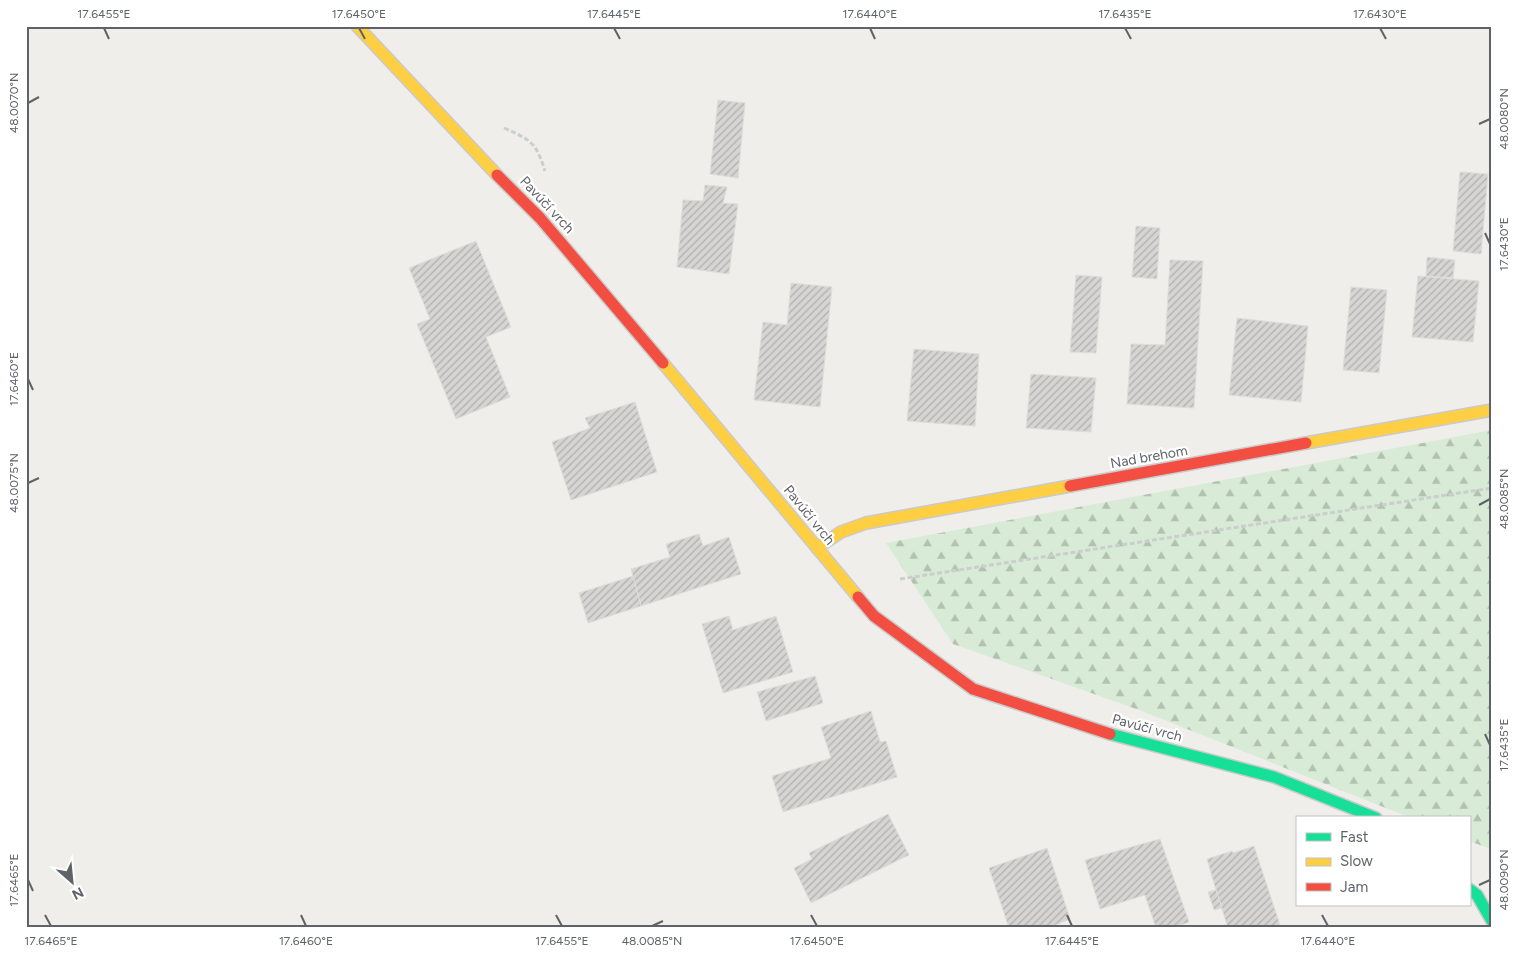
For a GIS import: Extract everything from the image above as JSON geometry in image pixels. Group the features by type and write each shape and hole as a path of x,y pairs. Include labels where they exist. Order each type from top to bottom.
{"street":[{"name":"Pavúčí vrch","path":"357,26 467,144 540,218 733,445 874,616 973,689 1117,736 1274,778 1371,816"},
{"name":"Nad brehom","path":"817,548 841,532 866,523 1492,410"},
{"path":"1470,890 1477,895 1492,921"}],"path":[{"path":"900,579 1492,488"}],"green space":[{"path":"1492,430 1492,849 1470,841 1470,816 1406,816 1139,710 953,644 886,543"}],"building":[{"path":"718,100 745,103 738,178 710,174"},
{"path":"1460,172 1488,174 1481,254 1453,251"},
{"path":"705,185 727,187 723,203 738,204 729,274 677,267 683,200 703,201"},
{"path":"1136,226 1160,228 1157,279 1132,277"},
{"path":"476,241 511,327 486,337 510,397 456,419 417,324 430,319 409,268"},
{"path":"1427,257 1455,260 1453,278 1426,276"},
{"path":"1170,260 1203,261 1194,408 1127,404 1131,344 1165,345"},
{"path":"1076,275 1102,277 1096,353 1070,352"},
{"path":"1418,276 1479,281 1473,342 1412,337"},
{"path":"791,283 832,287 820,407 754,400 763,322 787,325"},
{"path":"1351,287 1387,290 1379,373 1343,370"},
{"path":"1237,318 1308,326 1301,402 1229,395"},
{"path":"914,349 979,354 975,426 907,421"},
{"path":"1031,374 1096,378 1091,432 1026,428"},
{"path":"635,402 657,472 571,500 552,442 590,428 585,418"},
{"path":"699,534 703,546 729,537 741,574 641,606 631,569 670,557 666,544"},
{"path":"633,576 641,606 588,623 579,593"},
{"path":"729,616 733,630 776,616 793,672 723,693 702,624"},
{"path":"815,676 823,703 766,721 757,692"},
{"path":"871,711 880,742 886,741 897,777 783,812 772,776 831,758 821,727"},
{"path":"888,814 909,855 811,903 794,868 812,859 809,853"},
{"path":"1160,839 1189,922 1173,928 1156,928 1145,895 1100,909 1085,860"},
{"path":"1254,846 1281,928 1228,928 1207,859"},
{"path":"1047,848 1070,919 1048,928 1009,928 989,868"},
{"path":"1216,890 1222,908 1214,910 1208,892"}],"traffic: fast":[{"path":"1110,734 1274,777 1371,816"},
{"path":"1470,890 1477,895 1492,921"}],"traffic: slow":[{"path":"357,26 497,175"},
{"path":"663,363 858,597"},
{"path":"1306,443 1492,410"},
{"path":"817,548 841,532 866,523 1070,486"}],"traffic: jam":[{"path":"497,175 540,218 663,363"},
{"path":"1070,486 1306,443"},
{"path":"858,597 874,616 973,689 1110,734"}]}
